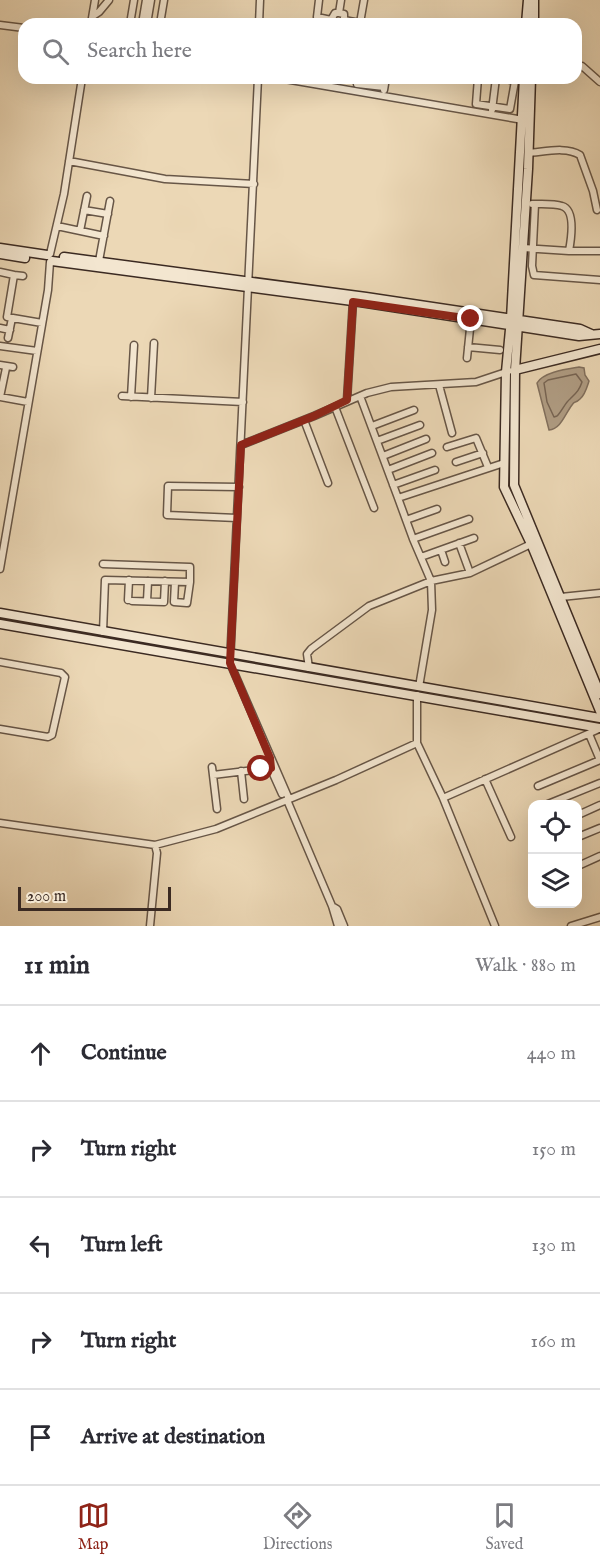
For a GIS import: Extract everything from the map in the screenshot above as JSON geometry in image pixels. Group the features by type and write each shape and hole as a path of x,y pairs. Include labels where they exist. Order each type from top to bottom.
{"street":[{"path":"93,16 95,0"},
{"path":"93,16 104,8 109,0"},
{"path":"131,18 134,0"},
{"path":"145,18 149,0"},
{"path":"161,18 164,0"},
{"path":"260,0 260,18"},
{"path":"319,0 317,17 322,18"},
{"path":"339,13 341,0"},
{"path":"362,18 364,0"},
{"path":"526,18 528,0"},
{"path":"534,0 534,18"},
{"path":"332,18 335,13 344,14 344,18"},
{"path":"0,25 18,27"},
{"path":"582,66 600,82"},
{"path":"0,569 42,322 50,258 81,84"},
{"path":"258,84 230,659 332,906 338,926"},
{"path":"312,84 526,120"},
{"path":"356,92 357,84"},
{"path":"370,84 384,87"},
{"path":"383,96 385,84"},
{"path":"477,84 475,103 510,110 515,84"},
{"path":"491,115 495,84"},
{"path":"514,322 523,248 528,153 524,84"},
{"path":"530,84 526,120 504,487 531,544 600,711"},
{"path":"528,153 561,150 576,152 580,155 593,190 597,210"},
{"path":"69,161 165,178 254,184"},
{"path":"80,231 87,196"},
{"path":"99,261 110,201"},
{"path":"525,203 561,205 567,210 571,219 569,251"},
{"path":"535,204 532,249 534,275 600,280"},
{"path":"84,210 108,214"},
{"path":"57,226 104,236"},
{"path":"0,248 50,258 249,284 471,319 514,322"},
{"path":"523,248 600,251"},
{"path":"0,254 99,261 514,322 579,336 596,334"},
{"path":"0,272 23,276"},
{"path":"14,274 7,317 42,322"},
{"path":"347,400 353,302"},
{"path":"0,309 8,311"},
{"path":"8,338 12,318"},
{"path":"466,358 471,319"},
{"path":"0,328 10,330"},
{"path":"151,398 154,343"},
{"path":"131,397 134,345"},
{"path":"0,346 37,351"},
{"path":"468,347 500,350"},
{"path":"241,445 347,400 391,387 476,382 600,349"},
{"path":"6,367 0,397 28,402"},
{"path":"511,371 514,485 600,694"},
{"path":"439,385 452,433"},
{"path":"122,396 243,402"},
{"path":"360,396 431,581 432,610 418,691 417,743 443,798 495,926"},
{"path":"335,407 374,508"},
{"path":"372,426 414,410"},
{"path":"304,420 328,483"},
{"path":"377,441 420,425"},
{"path":"447,447 476,438 488,468"},
{"path":"383,456 426,439"},
{"path":"388,470 432,453"},
{"path":"456,462 483,453"},
{"path":"398,498 504,463"},
{"path":"393,485 435,470"},
{"path":"167,523 168,478"},
{"path":"168,486 239,487"},
{"path":"406,520 438,509"},
{"path":"167,515 237,519"},
{"path":"414,539 469,519"},
{"path":"422,557 474,538"},
{"path":"459,543 470,573"},
{"path":"309,668 307,654 311,649 369,606 431,581 470,573 531,544"},
{"path":"441,550 445,562"},
{"path":"103,564 189,566 190,582 187,603 174,602 175,582"},
{"path":"138,565 138,580"},
{"path":"147,601 154,565"},
{"path":"103,632 104,582 107,580 190,582"},
{"path":"129,580 130,600 147,601 164,601 165,581"},
{"path":"561,597 600,593"},
{"path":"0,613 230,659 309,668 600,728"},
{"path":"0,624 600,718"},
{"path":"0,662 62,673 65,677 52,735 48,737 0,729"},
{"path":"443,798 600,728"},
{"path":"538,786 600,760 589,734"},
{"path":"0,823 155,844 204,833 336,780 417,743"},
{"path":"270,758 271,768 287,800"},
{"path":"212,767 217,809"},
{"path":"213,775 271,768"},
{"path":"241,771 244,799"},
{"path":"485,779 511,837"},
{"path":"558,800 600,783"},
{"path":"582,813 600,806"},
{"path":"582,835 600,828"},
{"path":"150,926 157,853 155,844"},
{"path":"582,864 600,856"},
{"path":"332,906 337,909 344,926"},
{"path":"571,926 600,917"}],"water":[{"path":"579,367 584,368 589,381 585,393 573,404 560,424 549,430 537,383 544,376"}],"route":[{"path":"261,769 271,768 270,758 230,663 241,445 314,416 347,400 353,302 471,319"}]}
